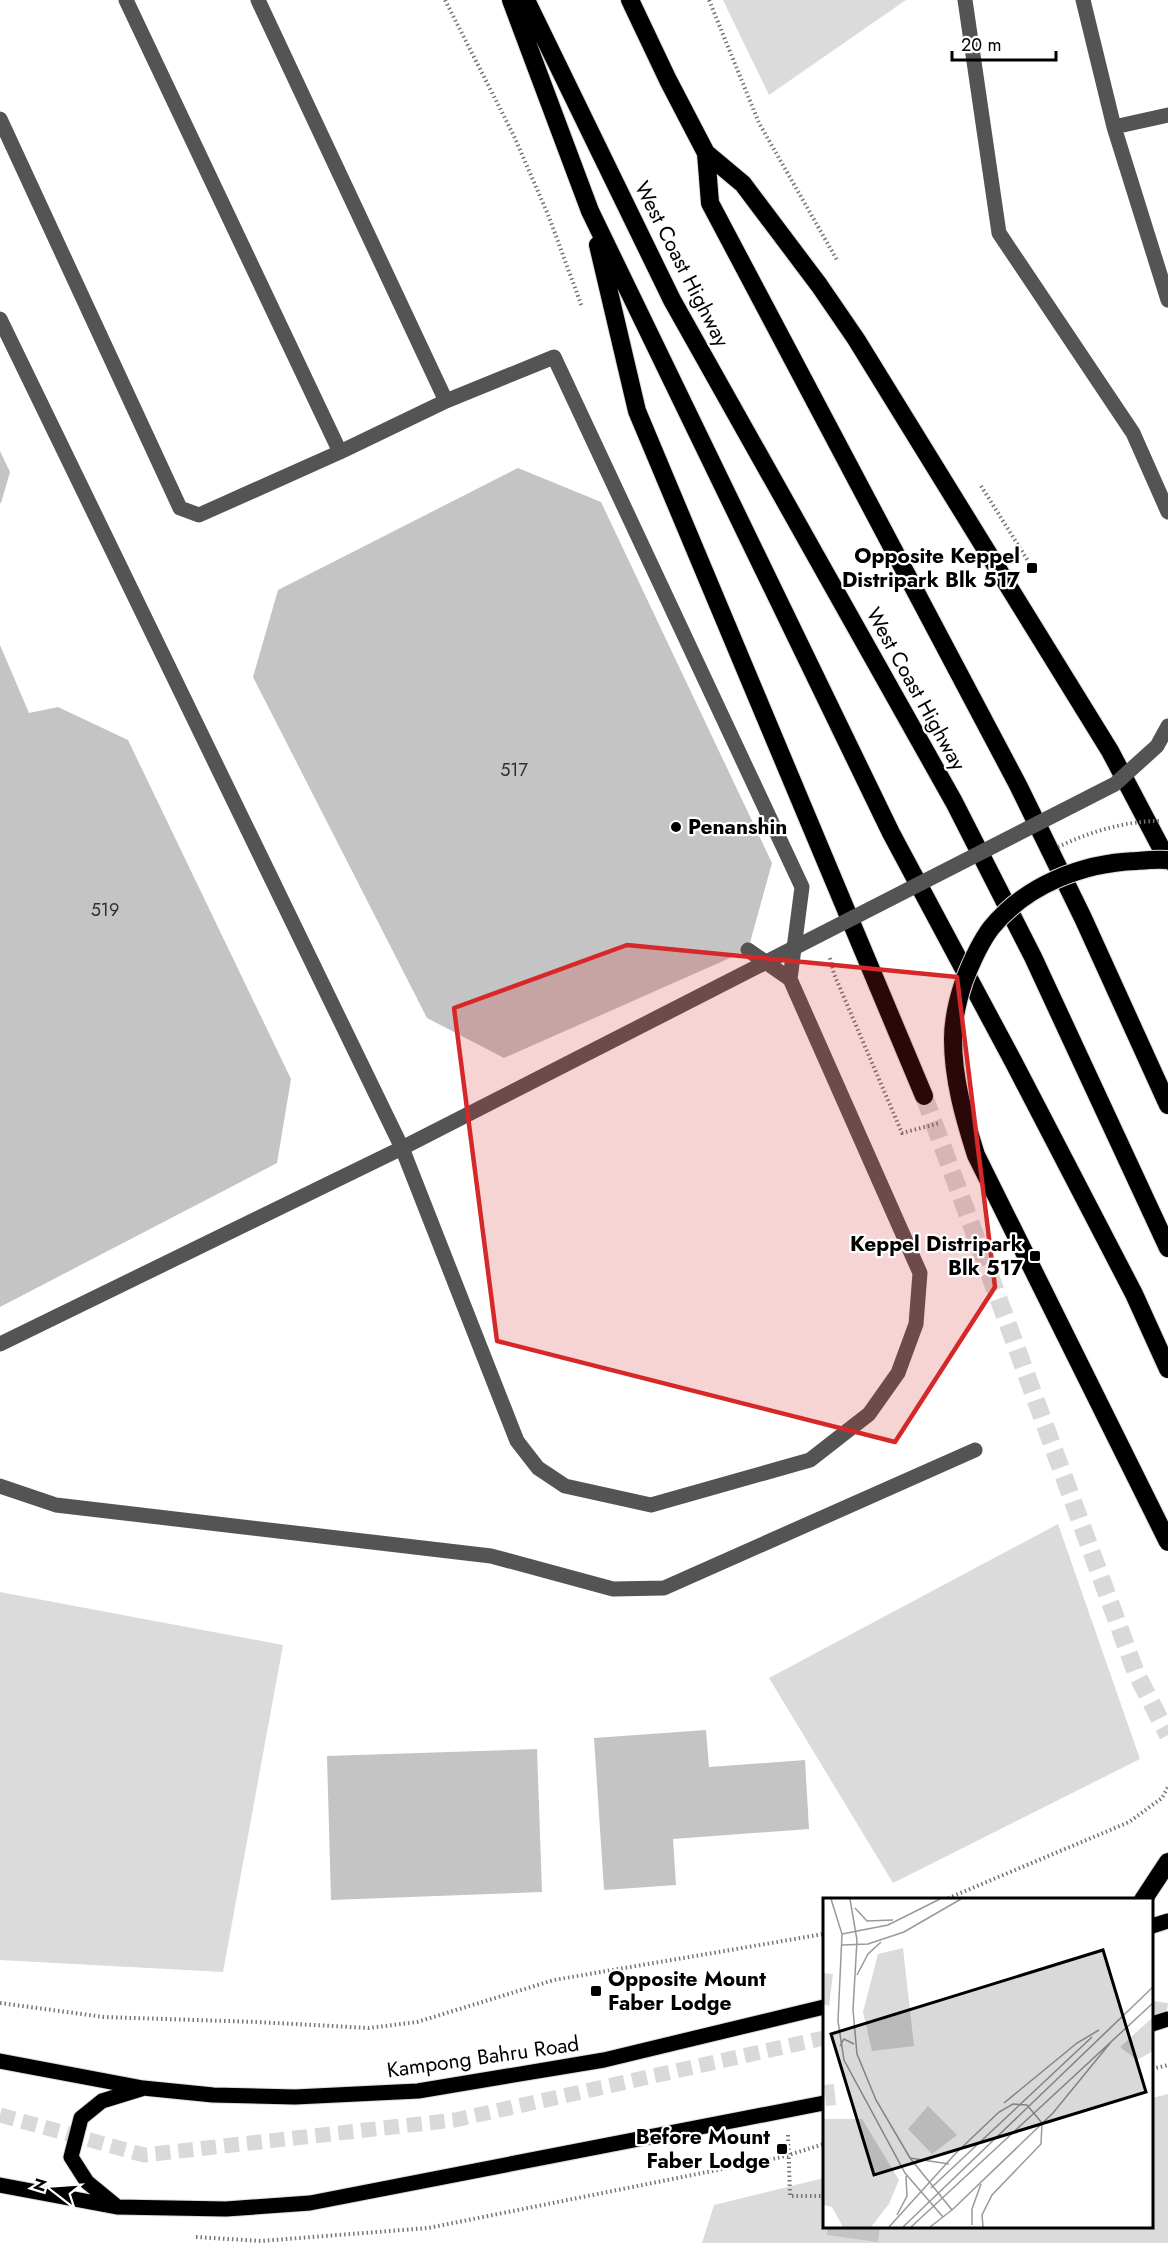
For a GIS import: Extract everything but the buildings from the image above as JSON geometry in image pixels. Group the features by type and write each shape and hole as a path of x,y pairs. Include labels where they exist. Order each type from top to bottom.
{"highway":[{"path":"511,0 590,211 891,833 1096,1220 1134,1294 1168,1369"},
{"name":"West Coast Highway","path":"526,0 672,300 964,823 1033,957 1168,1248"},
{"name":"West Coast Highway","path":"630,0 706,153 710,203 1018,785 1083,918 1168,1105"},
{"path":"706,153 743,184 819,285 862,348 1110,751 1168,861 1119,861 1087,867 1053,880 1019,903 992,928 973,958 959,997 953,1037 961,1108 976,1155 1168,1542"},
{"path":"590,211 637,411 924,1096"},
{"path":"1144,1898 1168,1862"}],"main road":[{"path":"1153,1926 1168,1922"},
{"name":"Kampong Bahru Road","path":"0,2061 143,2088 213,2095 295,2097 417,2091 604,2060 823,2007"},
{"path":"1153,2024 1168,2019"},
{"path":"117,2207 87,2182 71,2157 81,2118 102,2101 143,2088"},
{"path":"0,2185 117,2207 226,2209 310,2203 823,2103"}],"lane":[{"path":"126,0 340,452"},
{"path":"258,0 446,401"},
{"path":"965,0 999,233 1133,433 1168,512"},
{"path":"1083,0 1114,127 1168,300"},
{"path":"1114,127 1168,115"},
{"path":"0,119 180,508 199,515 340,452 446,401 554,357 802,888 789,979"},
{"path":"0,319 402,1148 518,1442 538,1468 565,1486 651,1505 810,1460 869,1414 898,1373 916,1324 920,1273 789,979 748,950"},
{"path":"0,1344 402,1148 1115,784 1157,746 1168,726"},
{"path":"0,1486 56,1504 491,1557 613,1589 664,1588 975,1450"}],"path":[{"path":"946,1898 1130,1822 1161,1798 1168,1787"},
{"path":"0,2003 104,2017 369,2028 417,2022 554,1980 823,1934"},
{"path":"1153,2069 1168,2065"},
{"path":"787,2110 790,2196 823,2196"},
{"path":"191,2236 261,2241 428,2228 788,2154 823,2145"}],"highlighted area":[{"path":"627,945 957,977 995,1287 895,1442 497,1341 454,1008"}],"shaded area":[{"path":"723,0 906,0 769,95"},
{"path":"1058,1524 1140,1759 893,1883 769,1678"},
{"path":"0,1592 283,1645 223,1972 0,1960"},
{"path":"1168,2094 1168,2243 702,2243 714,2205 823,2178 823,2228 1153,2228 1153,2098"}],"tunnel":[{"path":"924,1096 1136,1673 1168,1735"},
{"path":"1153,2008 1168,2011"},
{"path":"0,2115 144,2155 455,2120 823,2038"}],"place":[{"name":"Opposite Keppel Distripark Blk 517","path":"1032,568"},
{"name":"Penanshin","path":"676,827"},
{"name":"Keppel Distripark Blk 517","path":"1035,1256"},
{"name":"Opposite Mount Faber Lodge","path":"596,1991"},
{"name":"Before Mount Faber Lodge","path":"782,2149"}]}
